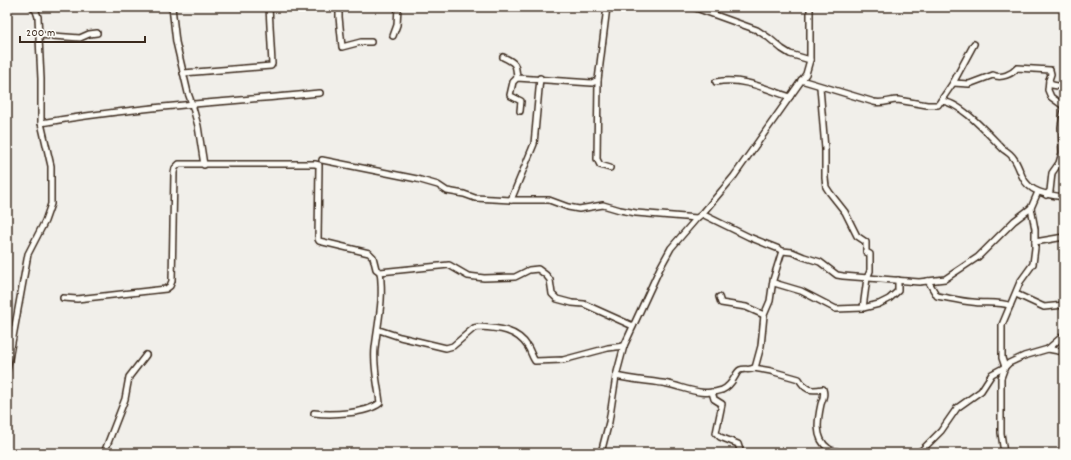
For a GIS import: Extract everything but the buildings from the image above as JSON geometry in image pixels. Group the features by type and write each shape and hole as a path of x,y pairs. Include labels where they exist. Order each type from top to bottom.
{"street":[{"path":"7,370 28,254 45,221 51,204 52,166 41,123 41,79 38,14 32,7"},
{"path":"172,7 176,42 188,93 198,126 204,165"},
{"path":"183,73 271,66 269,7"},
{"path":"339,7 342,47 361,42 371,42"},
{"path":"393,36 397,25 398,7"},
{"path":"607,7 598,80 597,159 600,165 610,168"},
{"path":"694,7 757,30 790,54 810,60"},
{"path":"601,453 609,422 616,376 624,346 633,326 671,248 734,176 806,74 810,60 810,7"},
{"path":"39,35 80,38 89,34 97,33"},
{"path":"801,80 862,100 881,104 898,100 938,105 953,83 974,44"},
{"path":"503,57 514,63 516,66 517,78"},
{"path":"953,83 969,84 993,75 997,77 1011,74 1017,68 1050,70 1051,74 1048,90 1051,97 1064,108 1061,127 1062,153 1059,163 1052,173 1050,191 1046,195"},
{"path":"520,111 521,101 510,95 513,82 517,78 540,78 592,83 598,80"},
{"path":"511,200 534,144 540,78"},
{"path":"1049,80 1052,85 1064,87"},
{"path":"716,82 749,83 790,97"},
{"path":"820,87 825,149 826,186 845,212 857,236 866,242 866,252 870,254 870,271 867,278 863,308"},
{"path":"41,123 87,115 320,93"},
{"path":"941,101 952,104 962,110 1010,153 1026,183 1038,192 1046,195 1064,197"},
{"path":"322,160 417,179 438,185 447,191 475,198 549,200 568,207 579,209 604,205 636,213 697,218"},
{"path":"63,298 77,299 166,290 170,286 172,281 174,173 179,164 318,164 318,239 319,241 369,253 373,257 376,269 380,272 382,293 379,330 375,348 379,405 350,413 327,414 314,412"},
{"path":"702,214 782,251 792,252 820,262 837,275 919,282 945,279 974,261 1014,221 1031,208 1038,192"},
{"path":"1004,453 1001,433 1001,378 1005,367 1002,358 1002,325 1020,282 1033,264 1035,229 1031,208"},
{"path":"1035,242 1064,237"},
{"path":"755,368 761,346 764,315 770,301 782,251"},
{"path":"380,272 449,265 468,276 484,278 516,276 529,270 538,270 546,275 550,280 552,294 557,299 572,303 584,304 633,326"},
{"path":"774,283 801,291 836,309 863,308 879,304 889,299 898,291 898,280"},
{"path":"928,281 937,296 988,304 1002,303 1010,306"},
{"path":"1016,294 1044,307 1064,304"},
{"path":"719,297 721,303 746,307 764,315"},
{"path":"379,330 400,337 446,348 453,346 474,328 478,327 506,330 515,334 525,343 529,348 535,362 563,360 608,348 624,346"},
{"path":"917,453 941,431 956,408 981,391 992,374 1009,363 1024,356 1048,349 1064,335"},
{"path":"1048,349 1064,352"},
{"path":"104,453 125,400 129,377 146,355"},
{"path":"616,376 667,384 701,393 723,390 732,382 739,370 751,370 755,368 771,370 799,379 803,386 808,390 823,389 824,395 818,430 820,440 828,448 849,453"},
{"path":"712,392 714,399 722,404 716,433 720,437 738,444 741,453"}]}
